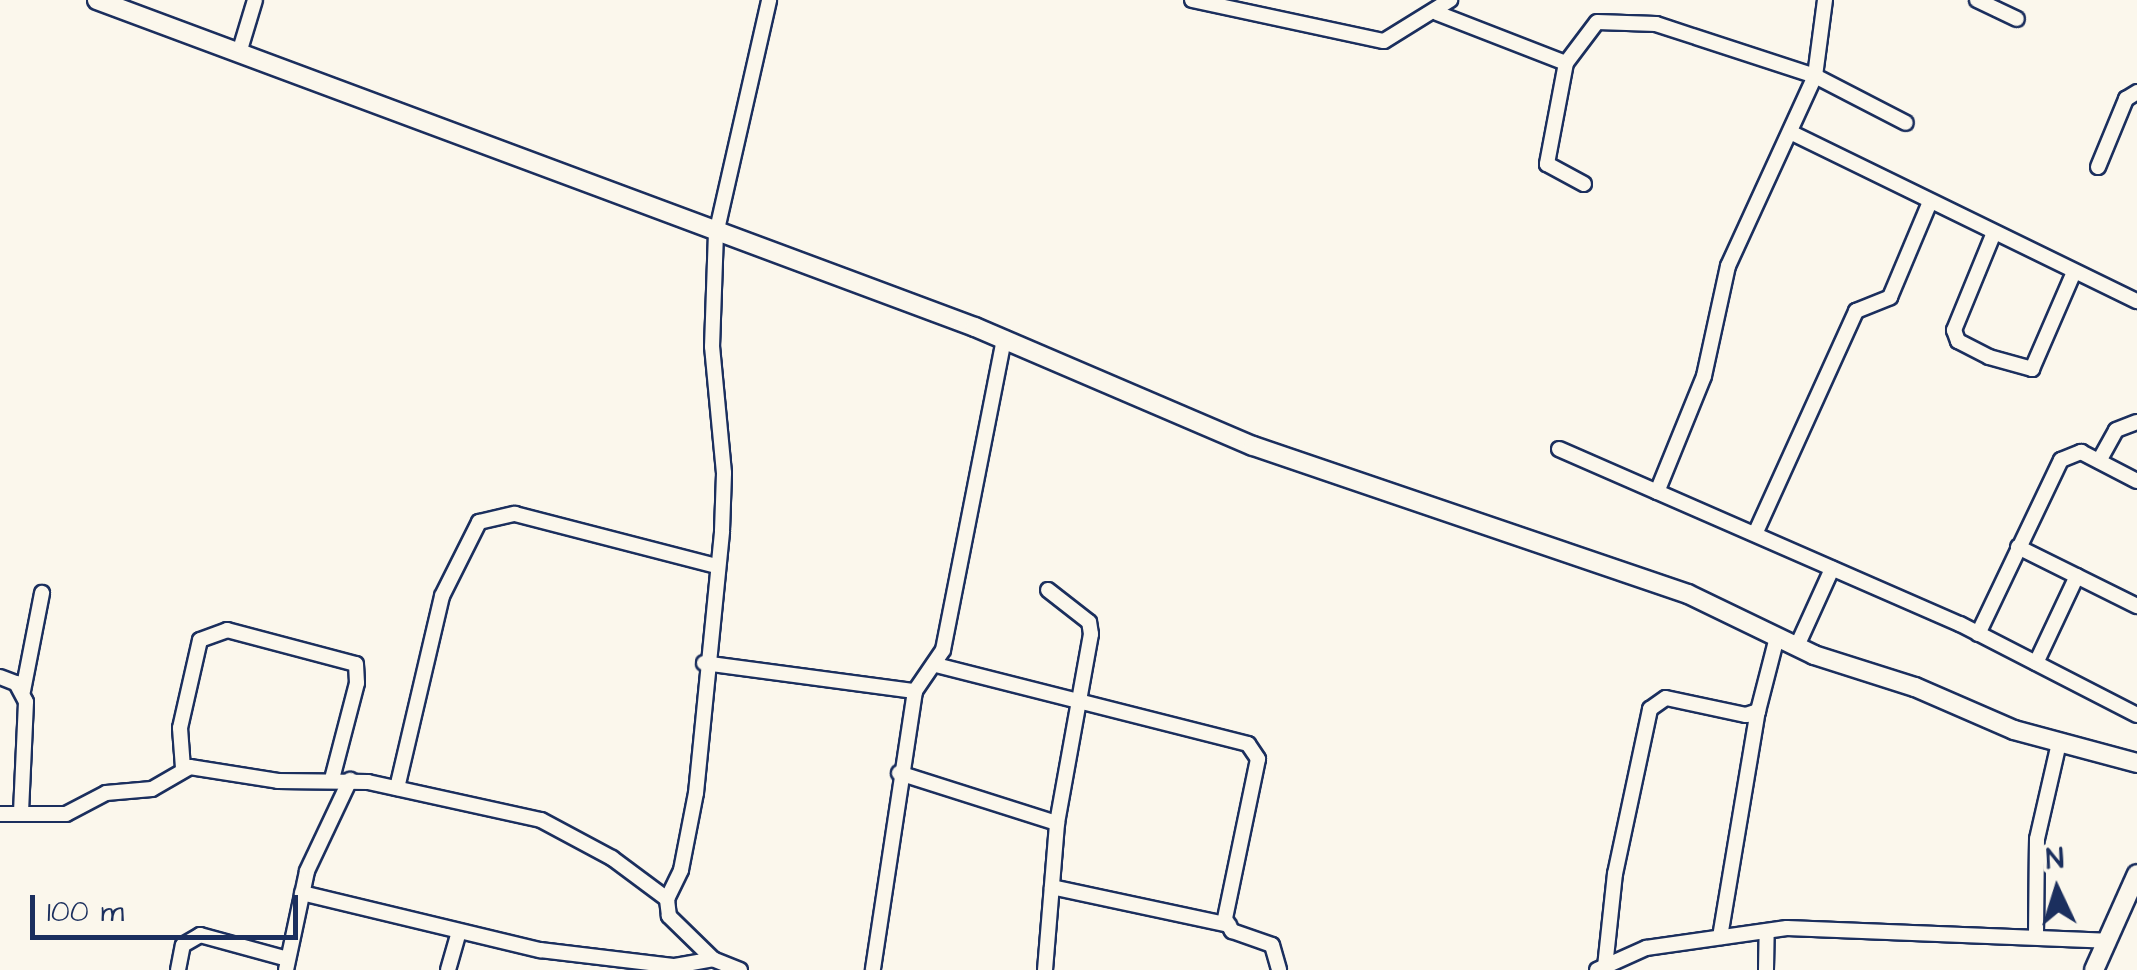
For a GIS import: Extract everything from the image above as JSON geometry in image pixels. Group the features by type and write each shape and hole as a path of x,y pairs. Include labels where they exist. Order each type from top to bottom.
{"street":[{"path":"97,0 1004,339 1253,446 1688,594 1797,646 2059,743 2137,763"},
{"path":"240,53 254,0"},
{"path":"740,970 712,959 669,916 668,900 681,870 696,793 704,663 724,472 712,347 716,234 769,0"},
{"path":"1192,0 1228,4 1384,41 1437,12 1450,0"},
{"path":"1658,492 1704,376 1728,266 1815,76 1825,0"},
{"path":"1977,0 2017,19"},
{"path":"1437,12 1566,63"},
{"path":"1584,184 1546,164 1566,63 1597,22 1618,18 1656,24 1815,76 1906,124"},
{"path":"2098,167 2126,99 2137,92"},
{"path":"1790,132 1928,204 2137,301"},
{"path":"1755,534 1856,311 1890,297 1928,204"},
{"path":"1993,234 1954,330 1958,342 1989,358 2032,369 2074,272"},
{"path":"873,970 899,773 915,691 936,665 1004,339"},
{"path":"2099,461 2116,430 2137,422"},
{"path":"1559,448 1978,634 2137,715"},
{"path":"1978,634 2062,460 2082,452 2137,481"},
{"path":"397,788 442,596 488,516 516,514 716,566"},
{"path":"2018,548 2137,606"},
{"path":"1797,646 1832,569"},
{"path":"2036,663 2077,576"},
{"path":"1045,970 1057,823 1089,622 1048,590"},
{"path":"21,814 22,691 33,665 42,593"},
{"path":"183,768 180,728 200,640 227,630 356,664 357,682 332,779"},
{"path":"1720,938 1758,711 1777,637"},
{"path":"704,663 915,691"},
{"path":"936,665 1254,750 1257,766 1225,914 1228,926"},
{"path":"0,676 22,691"},
{"path":"1601,968 1614,874 1650,709 1666,698 1746,715 1758,711"},
{"path":"2036,934 2037,839 2059,743"},
{"path":"0,814 66,814 106,793 152,789 183,768 278,781 350,780 541,820 612,858 668,900"},
{"path":"899,773 1057,823"},
{"path":"178,970 183,945 200,935 287,964 302,892 350,780"},
{"path":"2094,970 2137,874"},
{"path":"1052,888 1228,926 1272,945 1280,970"},
{"path":"302,892 458,934 633,963 712,959"},
{"path":"1601,968 1646,948 1767,930 2036,934 2107,941"},
{"path":"1766,970 1767,930"},
{"path":"448,970 458,934"}]}
